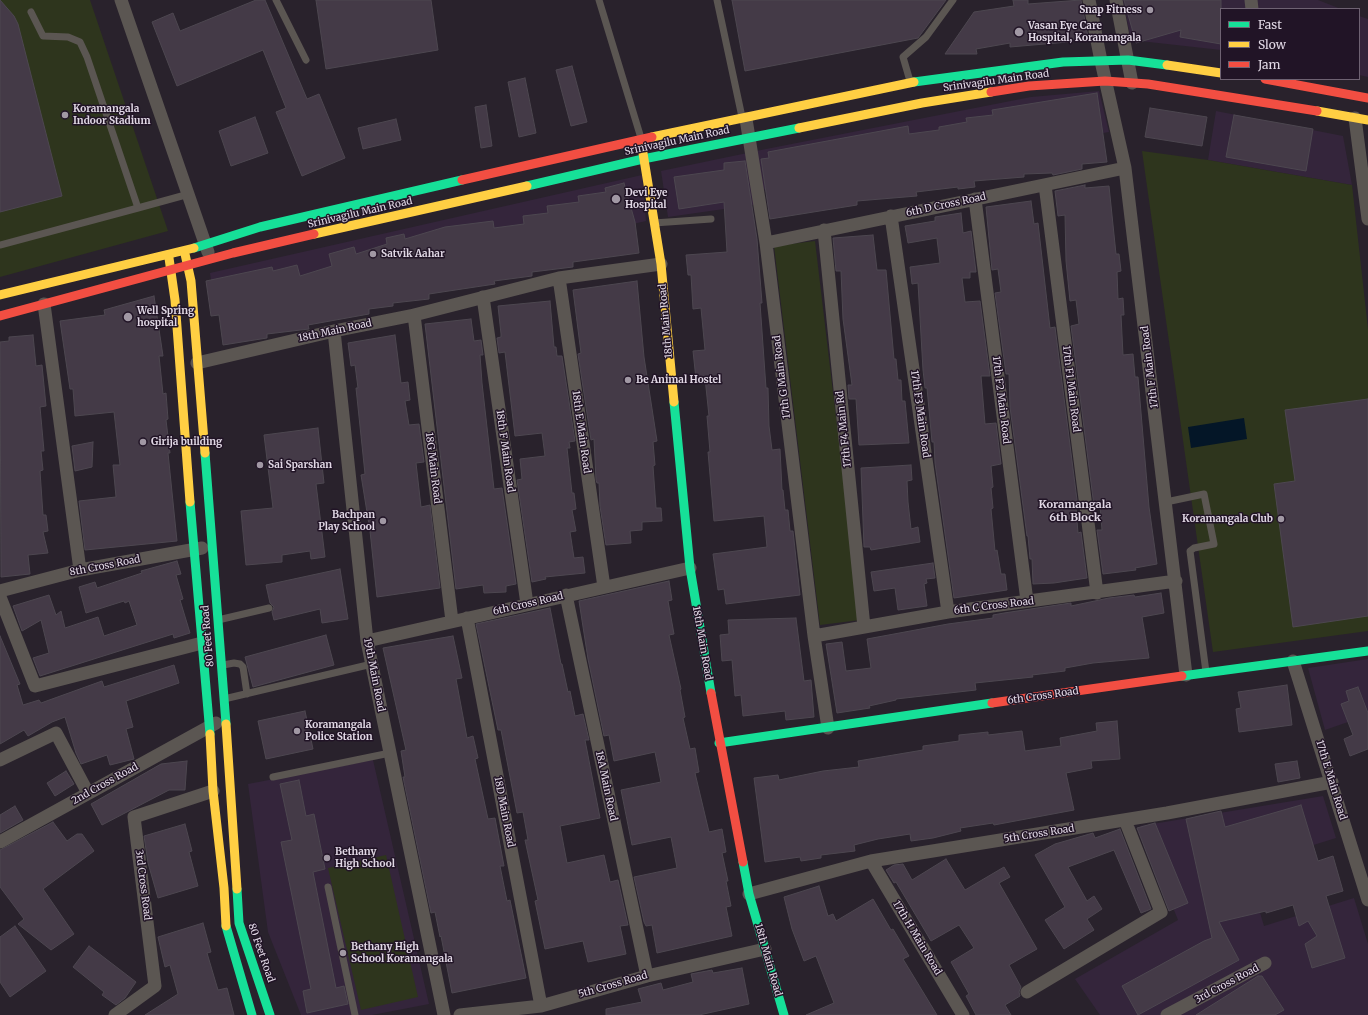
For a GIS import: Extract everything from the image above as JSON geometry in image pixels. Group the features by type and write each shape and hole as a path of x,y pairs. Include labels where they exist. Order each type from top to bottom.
{"main road":[{"name":"Srinivagilu Main Road","path":"0,295 184,251 260,227 641,139 744,119 910,83 1063,62 1128,60 1220,73"},
{"path":"1270,80 1368,98"},
{"name":"Srinivagilu Main Road","path":"0,316 210,259 643,159 922,104 1022,87 1105,81 1132,83 1254,100 1368,120"},
{"name":"18th Main Road","path":"641,139 661,264 690,568 719,743 749,894 784,1015"},
{"name":"80 Feet Road","path":"184,251 191,281 224,700 239,924 270,1015"},
{"name":"80 Feet Road","path":"168,255 175,300 194,549 210,726 213,791 224,888 226,931 252,1015"},
{"name":"6th Cross Road","path":"719,743 1206,672 1368,651"}],"street":[{"path":"121,0 189,194 210,259"},
{"name":"17th F Main Road","path":"1089,0 1105,81 1126,168 1186,675"},
{"path":"1116,0 1132,83"},
{"path":"1355,118 1368,220"},
{"name":"17th G Main Road","path":"744,119 750,137 766,243 814,636 828,728"},
{"name":"6th D Cross Road","path":"766,243 1126,168"},
{"name":"17th F1 Main Road","path":"1045,185 1097,593"},
{"name":"17th F2 Main Road","path":"976,199 1027,601"},
{"name":"17th F3 Main Road","path":"891,216 948,612"},
{"name":"17th F4 Main Rd","path":"824,230 864,627"},
{"name":"18th Main Road","path":"197,363 334,331 414,315 559,278 661,264"},
{"name":"18th E Main Road","path":"559,278 604,587"},
{"name":"18th F Main Road","path":"483,297 528,604"},
{"path":"44,304 80,570"},
{"name":"18G Main Road","path":"414,315 452,621"},
{"name":"19th Main Road","path":"334,331 367,641 444,1015"},
{"name":"8th Cross Road","path":"0,591 80,570 212,547"},
{"name":"6th Cross Road","path":"367,641 690,568"},
{"name":"6th C Cross Road","path":"814,636 948,612 1097,593 1176,581"},
{"name":"18A Main Road","path":"566,596 647,976"},
{"path":"0,597 35,686 202,643"},
{"name":"18D Main Road","path":"467,618 541,1006"},
{"name":"17th E Main Road","path":"1293,661 1368,900"},
{"name":"2nd Cross Road","path":"0,842 225,719"},
{"path":"0,760 56,733 88,793"},
{"name":"5th Cross Road","path":"749,894 871,861 1125,820 1332,782"},
{"name":"3rd Cross Road","path":"116,1015 155,986 134,817 213,791"},
{"path":"1027,992 1161,912 1125,820"},
{"name":"17th H Main Road","path":"871,861 963,1015"},
{"name":"5th Cross Road","path":"460,1015 541,1006 647,976 765,949"},
{"name":"3rd Cross Road","path":"1167,1015 1265,963"}],"lane":[{"path":"276,0 306,60"},
{"path":"599,0 641,139"},
{"path":"717,0 744,119"},
{"path":"910,83 903,57 926,37 953,0"},
{"path":"31,12 43,36 68,36 80,42 87,57 138,208"},
{"path":"0,245 189,194"},
{"path":"654,223 711,219"},
{"path":"1166,502 1204,494 1214,544 1194,548 1190,551 1206,672"},
{"path":"218,620 269,608"},
{"path":"221,665 234,663 240,664 243,667 247,694"},
{"path":"224,700 372,664"},
{"path":"273,777 390,753"},
{"path":"328,887 356,1015"}],"shaded area":[{"path":"1123,0 1318,0 1338,8 1220,8 1220,50 1131,40"},
{"path":"1360,16 1368,19 1368,77 1360,75"},
{"path":"1099,91 1109,132 762,190 756,151 1031,97"},
{"path":"1216,111 1343,136 1352,185 1208,160"},
{"path":"752,152 759,204 668,217 661,171"},
{"path":"642,175 646,221 325,294 216,315 210,273"},
{"path":"1368,659 1368,715 1325,730 1308,668"},
{"name":"Bethany High School","path":"373,760 429,1004 372,1015 301,1015 268,932 248,784"},
{"path":"1323,796 1336,838 1246,866 1264,926 1354,898 1368,944 1368,1015 1100,1015 1075,979 1178,920 1140,826"}],"green space":[{"name":"Koramangala Indoor Stadium","path":"0,0 90,0 168,231 0,277"},
{"path":"1142,151 1208,160 1352,185 1368,329 1368,631 1213,652"},
{"path":"815,241 860,620 820,625 774,246"},
{"path":"386,855 418,997 361,1010 328,868"}],"water":[{"path":"1244,418 1247,439 1191,448 1188,427"}],"building":[{"name":"Koramangala Indoor Stadium","path":"0,0 14,16 18,24 62,196 0,212"},
{"path":"256,0 265,0 307,99 319,94 345,158 302,176 276,112 286,108 263,50 177,86 152,22 173,13 180,31"},
{"path":"316,0 431,0 438,50 326,69"},
{"path":"732,0 946,0 918,38 745,71"},
{"path":"1013,0 1028,0 1028,4 1081,0 1088,37 1068,40 1068,42 1010,47 1010,43 976,49 977,54 945,54 974,12 1014,6"},
{"path":"1124,0 1221,0 1220,44 1180,37 1181,30 1136,43"},
{"path":"572,66 587,122 571,126 556,70"},
{"path":"525,78 536,133 519,137 508,82"},
{"path":"1097,93 1107,162 1082,164 1082,169 1053,175 1052,173 1024,174 1024,177 974,181 975,187 958,189 958,187 916,192 917,196 857,201 857,205 770,219 761,159 769,158 768,152 908,126 909,134 939,130 939,127 967,122 966,118 993,115 992,110"},
{"path":"486,105 492,146 481,148 475,107"},
{"path":"1150,108 1207,117 1202,146 1145,137"},
{"path":"1234,115 1313,129 1306,171 1226,157"},
{"path":"255,117 268,153 231,166 219,131"},
{"path":"396,119 401,140 363,149 358,128"},
{"path":"745,161 757,239 766,388 768,388 769,426 772,450 780,449 782,490 785,510 788,510 790,531 793,531 800,595 726,604 724,589 718,590 713,554 767,547 764,516 714,521 708,452 710,452 707,416 709,416 705,378 696,379 693,351 705,350 701,308 693,309 691,275 688,275 686,255 727,252 724,202 679,209 674,177 724,170 724,163"},
{"path":"624,183 635,222 639,253 573,262 573,267 532,272 532,276 494,281 495,284 429,294 429,299 393,303 393,306 369,309 369,314 308,325 309,329 267,334 267,338 223,345 219,315 211,316 206,281 272,267 273,271 297,265 300,276 332,266 329,254 354,247 356,254 387,244 386,238 404,234 405,239 445,227 493,221 494,228 524,224 523,216 548,213 547,206 579,202 578,196 606,192 605,188"},
{"path":"1085,185 1085,188 1109,186 1116,254 1119,254 1121,271 1117,272 1118,299 1123,298 1124,315 1121,315 1123,355 1133,354 1135,377 1138,377 1149,507 1157,564 1135,568 1136,570 1103,574 1097,530 1102,530 1100,506 1094,506 1071,326 1079,324 1076,300 1070,301 1066,261 1065,215 1058,216 1055,191"},
{"path":"1031,201 1034,224 1038,223 1050,328 1055,327 1078,508 1076,508 1078,533 1081,532 1087,578 1054,583 1033,584 1032,559 1030,559 1010,407 1009,374 1006,374 995,293 1001,292 998,269 992,270 986,207"},
{"path":"961,213 963,233 971,231 976,272 970,272 970,278 962,278 965,302 980,301 990,376 981,376 985,424 996,423 1001,464 991,466 993,508 991,509 995,551 997,550 1001,574 1005,574 1007,590 954,598 935,463 934,442 932,442 927,388 925,388 918,283 912,284 910,267 940,263 937,238 908,243 905,226 935,221 935,217"},
{"path":"873,235 877,270 886,270 894,359 896,359 898,380 901,380 902,401 905,401 909,443 859,445 856,399 849,399 848,385 852,385 843,319 841,271 836,271 833,238"},
{"path":"637,281 644,357 657,441 653,442 656,508 661,508 662,521 642,522 642,530 630,531 631,543 606,545 600,506 599,483 597,483 596,480 594,439 591,440 578,354 581,353 573,290"},
{"path":"154,296 163,356 159,356 163,394 166,393 168,419 166,420 170,453 168,453 177,541 85,550 79,501 116,497 113,465 120,465 114,412 75,416 73,389 70,389 60,321 105,315 104,310"},
{"path":"550,301 554,347 556,347 557,356 562,356 575,441 569,442 570,448 567,448 572,493 574,493 576,509 572,510 576,531 570,532 574,558 583,557 585,573 545,577 546,579 532,582 517,480 522,479 520,459 545,456 542,433 515,436 505,352 499,353 497,338 501,337 498,306"},
{"path":"471,319 474,341 481,340 483,355 480,355 482,383 494,489 502,488 516,584 506,586 506,592 484,593 483,585 456,589 425,324"},
{"path":"33,335 36,366 42,365 46,406 40,407 44,451 41,451 43,470 40,471 43,515 46,515 48,531 43,532 48,553 28,555 30,574 1,577 0,342 9,341 9,337"},
{"path":"395,335 401,383 408,382 410,400 405,401 409,425 419,424 424,462 416,463 421,507 430,505 440,588 377,597 370,531 361,475 365,474 356,388 358,388 355,365 351,366 348,343"},
{"path":"1368,399 1368,616 1293,627 1274,484 1295,481 1285,410"},
{"path":"318,428 324,483 316,484 325,557 311,559 310,551 282,555 282,562 246,565 241,511 273,508 264,435"},
{"path":"93,442 92,467 75,471 72,446"},
{"path":"911,465 912,480 907,481 911,529 918,527 920,542 871,550 870,547 864,547 861,468"},
{"path":"177,561 181,574 176,575 183,599 180,600 190,633 174,638 173,634 40,676 33,658 49,653 41,620 22,631 13,606 49,595 56,615 61,611 65,628 98,617 104,636 137,625 129,601 125,603 124,601 86,613 79,587 95,582 97,588 142,573 141,571"},
{"path":"933,563 935,578 926,579 927,583 924,584 927,606 898,610 895,588 874,591 871,572"},
{"path":"340,569 348,619 322,623 320,609 274,620 272,612 274,607 270,603 266,585"},
{"path":"669,581 672,600 668,601 674,634 669,635 681,689 685,717 683,718 690,749 695,748 699,772 695,773 709,832 722,829 726,852 722,853 728,881 726,881 731,906 726,907 732,936 657,953 652,925 646,926 644,922 634,877 677,868 671,837 632,845 621,790 661,782 655,752 614,761 609,735 604,736 588,659 579,601"},
{"path":"1161,593 1164,613 1142,617 1149,658 1093,663 1065,668 1065,671 1032,675 1033,677 975,683 976,690 896,699 869,706 870,708 837,713 826,644 842,642 846,671 871,668 867,639 948,624 993,618 993,615 1004,613 1071,603 1071,606 1109,598 1134,595 1135,597"},
{"path":"550,608 561,664 568,692 570,691 575,716 583,714 589,740 585,740 600,818 560,826 567,863 604,855 610,882 618,880 628,925 620,926 626,954 588,962 583,941 545,949 535,901 538,900 525,840 528,840 523,812 517,813 501,730 498,730 476,624"},
{"path":"796,618 804,681 811,680 814,717 786,720 785,711 743,716 741,695 735,696 732,660 722,661 720,635 729,634 728,620"},
{"path":"326,635 334,665 253,687 245,657"},
{"path":"0,636 20,684 17,685 23,705 39,700 41,703 102,681 104,687 174,665 179,683 126,701 133,727 126,729 134,759 110,765 107,755 81,764 65,717 52,722 28,736 24,730 0,744"},
{"path":"453,636 462,678 456,679 467,738 473,736 478,758 475,759 488,819 495,818 504,866 500,866 507,901 510,900 526,978 452,993 435,912 431,913 403,777 405,777 401,751 406,750 383,648"},
{"path":"1287,685 1292,725 1239,732 1236,709 1241,708 1238,692"},
{"path":"1358,687 1368,713 1368,749 1350,756 1344,739 1353,735 1341,704 1349,701 1346,691"},
{"path":"305,711 313,749 266,759 258,721"},
{"path":"1117,721 1120,759 1091,761 1092,768 1066,773 1074,810 994,825 993,823 960,828 961,831 933,838 911,841 910,834 878,839 854,845 855,851 821,855 821,858 801,861 800,857 765,862 754,778 778,775 779,780 823,771 859,767 858,761 923,750 923,746 959,741 959,735 988,732 988,735 1022,731 1025,751 1061,746 1060,738 1097,731 1096,723"},
{"path":"187,761 185,790 169,790 102,825 91,804 161,764"},
{"path":"1297,761 1300,778 1278,782 1275,764"},
{"path":"66,771 74,784 55,796 47,783"},
{"path":"299,780 306,816 314,814 325,869 313,872 336,988 344,986 348,1004 307,1013 303,991 311,989 281,842 292,840 280,784"},
{"path":"1301,805 1318,861 1333,856 1343,891 1326,896 1345,958 1312,968 1305,944 1317,936 1308,921 1299,926 1293,905 1266,913 1266,911 1219,922 1239,960 1138,1015 1122,986 1212,938 1186,819 1221,811 1225,827"},
{"path":"15,806 23,820 0,833 0,815"},
{"path":"53,822 67,841 77,834 82,834 94,851 43,889 74,934 51,950 18,924 24,919 0,887 0,850"},
{"path":"1155,823 1188,903 1169,911 1137,828"},
{"path":"185,824 192,851 189,852 198,886 158,898 148,863 144,836"},
{"path":"1120,829 1151,909 1141,913 1114,850 1068,867 1087,901 1094,896 1102,909 1087,919 1094,930 1064,949 1045,920 1065,907 1035,855 1055,844 1093,833 1095,838"},
{"path":"946,859 965,890 1004,867 1010,877 999,883 1037,949 1009,965 1021,987 1019,992 1020,996 1005,1005 1011,1015 976,1015 966,996 969,994 951,962 974,948 959,925 931,941 896,882 894,883 886,870 894,865 903,864 912,880"},
{"path":"819,886 828,916 833,914 836,921 873,899 891,930 893,929 909,956 903,959 937,1015 806,1015 834,1003 816,956 804,961 792,929 784,897"},
{"path":"203,923 211,952 207,953 218,990 227,988 234,1015 145,1015 178,994 170,965 165,967 158,937"},
{"path":"15,926 46,971 10,997 0,982 0,937"},
{"path":"89,946 136,982 125,998 116,1005 102,995 104,992 73,967"},
{"path":"742,968 749,1004 699,1015 606,1015 606,1009 642,1002 638,989 661,983 663,990 693,982 691,974 712,970 713,973"},
{"path":"1258,976 1262,976 1284,1010 1275,1015 1196,1015"}],"traffic: fast":[{"path":"914,82 1063,62 1128,60 1167,65"},
{"path":"527,186 643,159 799,128"},
{"path":"194,248 260,227 462,180"},
{"path":"674,402 690,568 711,693"},
{"path":"205,453 226,724"},
{"path":"190,502 210,734"},
{"path":"1182,676 1368,651"},
{"path":"719,743 992,703"},
{"path":"743,862 749,894 784,1015"},
{"path":"237,889 239,923 270,1015"},
{"path":"226,926 252,1015"}],"traffic: slow":[{"path":"1167,65 1220,73"},
{"path":"652,137 914,82"},
{"path":"799,128 922,103 991,92"},
{"path":"1317,111 1368,120"},
{"path":"642,147 661,264 674,402"},
{"path":"314,234 527,186"},
{"path":"0,295 194,248"},
{"path":"185,254 191,281 205,453"},
{"path":"169,258 175,300 190,502"},
{"path":"226,724 237,889"},
{"path":"210,734 213,791 224,888 226,926"}],"traffic: jam":[{"path":"1270,80 1368,98"},
{"path":"991,92 1029,86 1105,81 1148,84 1317,111"},
{"path":"462,180 652,137"},
{"path":"0,316 233,253 314,234"},
{"path":"992,703 1182,676"},
{"path":"711,693 743,862"}],"place":[{"name":"Snap Fitness","path":"1150,10"},
{"name":"Vasan Eye Care Hospital, Koramangala","path":"1019,32"},
{"name":"Koramangala Indoor Stadium","path":"65,115"},
{"name":"Devi Eye Hospital","path":"616,199"},
{"name":"Satvik Aahar","path":"373,254"},
{"name":"Well Spring hospital","path":"128,317"},
{"name":"Be Animal Hostel","path":"628,380"},
{"name":"Girija building","path":"143,442"},
{"name":"Sai Sparshan","path":"260,465"},
{"name":"Koramangala Club","path":"1281,519"},
{"name":"Bachpan Play School","path":"383,521"},
{"name":"Koramangala Police Station","path":"297,731"},
{"name":"Bethany High School","path":"327,858"},
{"name":"Bethany High School Koramangala","path":"343,953"}],"district":[{"name":"Koramangala 6th Block","path":"1075,511"}]}
